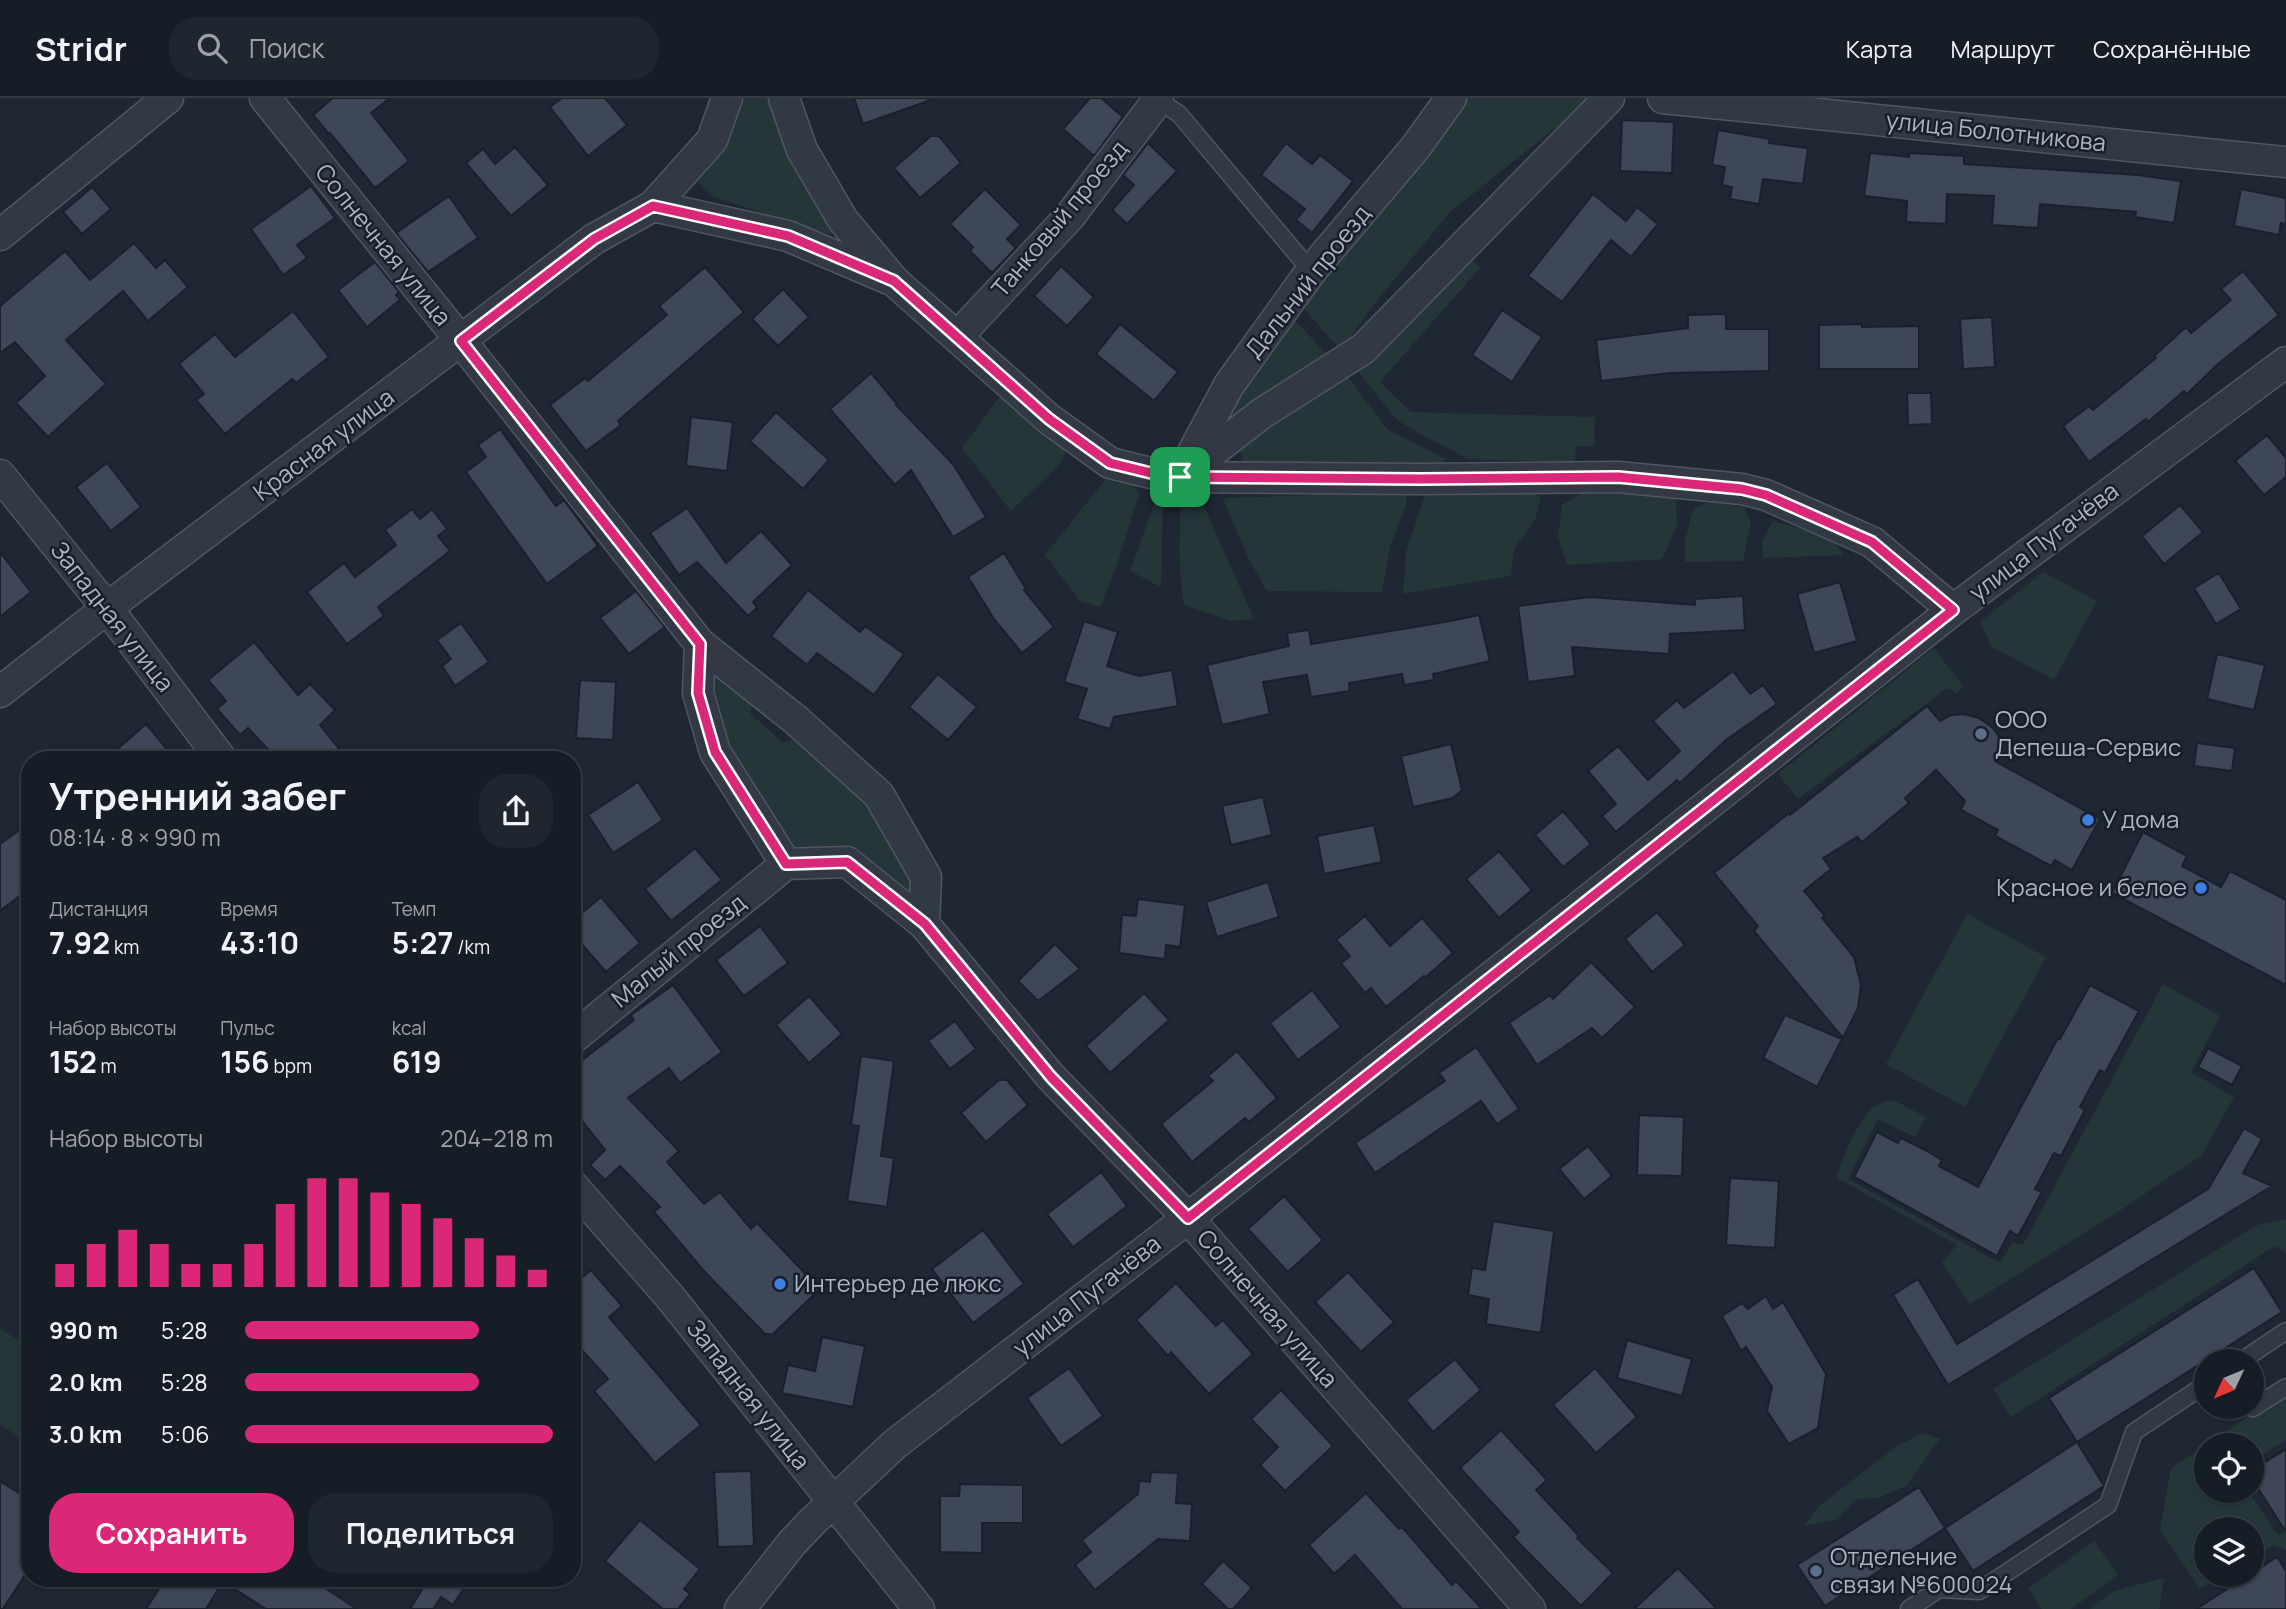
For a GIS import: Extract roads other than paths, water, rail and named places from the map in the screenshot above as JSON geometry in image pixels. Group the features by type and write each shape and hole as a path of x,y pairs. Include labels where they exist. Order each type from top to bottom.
{"street":[{"path":"0,235 169,98"},
{"name":"Солнечная улица","path":"265,98 700,644 796,720 879,794 926,877 925,924"},
{"name":"Красная улица","path":"0,692 594,239 653,206 712,140 727,98"},
{"path":"784,98 802,150 843,220 894,281 1049,419 1110,463 1180,477 1618,477 1742,489 1766,495 1872,542 1953,610"},
{"name":"Дальний проезд","path":"1180,477 1229,385 1311,271 1416,148 1451,98"},
{"path":"1180,477 1261,414 1363,349 1609,98"},
{"name":"улица Болотникова","path":"1664,98 2286,162"},
{"name":"Танковый проезд","path":"957,337 1070,216 1158,99"},
{"path":"653,206 788,236 894,281"},
{"name":"улица Пугачёва","path":"740,1609 792,1543 832,1501 895,1444 1188,1218 1953,610 2286,362"},
{"name":"Западная улица","path":"0,475 107,608 215,751"},
{"path":"700,644 698,693 715,752 786,864"},
{"name":"Солнечная улица","path":"786,864 847,862 925,924 1051,1077 1188,1218 1530,1609"},
{"name":"Малый проезд","path":"581,1032 786,864"},
{"name":"Западная улица","path":"581,1195 670,1297 919,1609"}],"lane":[{"path":"1158,99 1179,114 1311,271"},
{"path":"2259,1349 2286,1331"},
{"path":"2264,1401 2286,1387"},
{"path":"1909,1609 1940,1589 1979,1591 2108,1506 2134,1432 2194,1395"}],"place":[{"name":"ООО Депеша-Сервис","path":"1981,734"},
{"name":"У дома","path":"2088,820"},
{"name":"Красное и белое","path":"2201,888"},
{"name":"Интерьер де люкс","path":"780,1284"},
{"name":"Отделение связи №600024","path":"1816,1571"}]}
